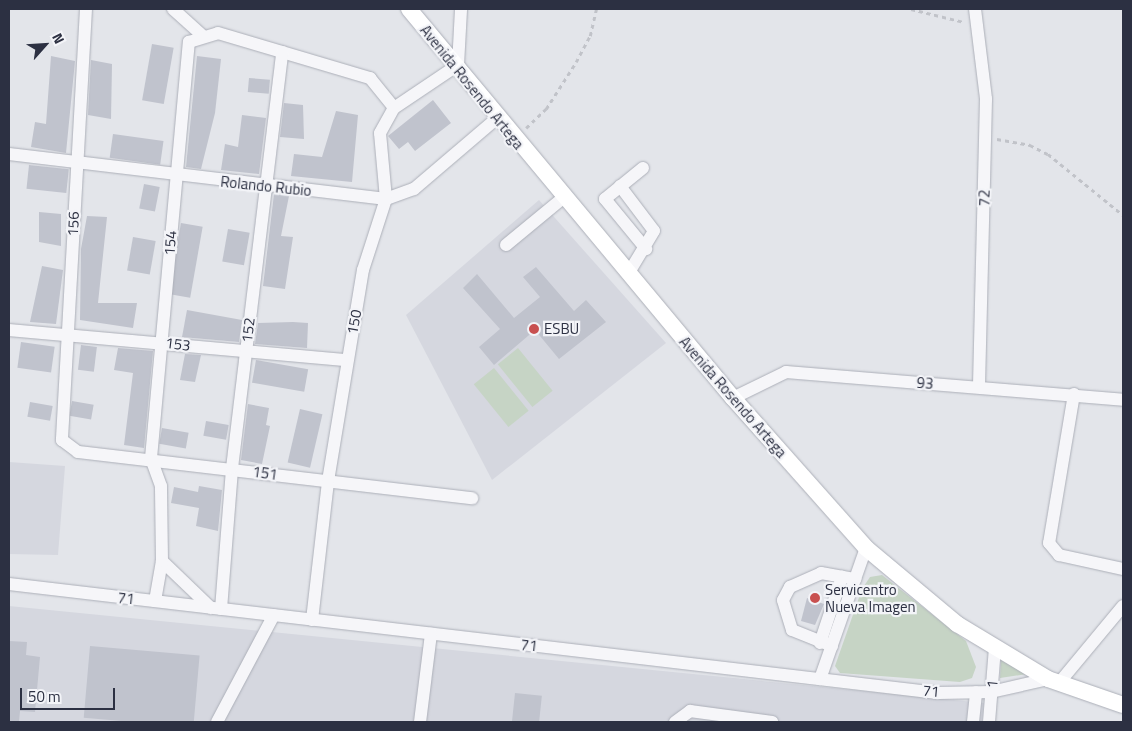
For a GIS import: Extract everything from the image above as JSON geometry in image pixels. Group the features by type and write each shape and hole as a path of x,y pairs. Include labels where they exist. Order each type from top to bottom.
{"main road":[{"name":"Avenida Rosendo Artega","path":"409,9 458,65 496,119 733,398 866,548 957,624 1053,681 1123,705"}],"street":[{"name":"156","path":"62,440 86,9"},
{"path":"172,9 202,35 218,33 370,78 394,108"},
{"path":"458,65 461,9"},
{"name":"72","path":"975,9 978,25 986,138 979,387"},
{"name":"154","path":"152,458 175,176 189,42 202,35"},
{"name":"152","path":"216,609 282,52"},
{"name":"150","path":"312,620 328,481 347,360 363,270 386,199 380,133 394,108 458,65"},
{"name":"Rolando Rubio","path":"9,154 265,187 386,199 414,189 496,119"},
{"path":"643,168 607,196 606,203 646,249"},
{"path":"620,186 653,226 646,249 628,274"},
{"path":"506,245 563,198"},
{"name":"153","path":"9,330 67,333 162,342 246,353 347,360"},
{"name":"93","path":"733,398 786,372 1074,394 1123,400"},
{"path":"1074,394 1047,536 1059,555 1123,568"},
{"name":"151","path":"62,440 78,452 152,458 472,498"},
{"path":"152,458 161,486 162,561 155,601"},
{"path":"820,679 826,645 849,578 866,548"},
{"path":"162,561 216,609"},
{"path":"826,645 792,630 783,600 790,587 802,579 821,573 849,578"},
{"name":"71","path":"9,584 938,693 991,692 1053,681"},
{"path":"1053,681 1123,606"},
{"path":"217,722 274,615"},
{"path":"420,722 431,634"},
{"name":"1","path":"990,722 995,647"},
{"path":"973,722 976,692"},
{"path":"675,722 690,711 723,719 772,722"}],"path":[{"path":"514,139 546,109 576,62 590,36 596,9"},
{"path":"911,9 978,25"},
{"path":"986,138 1041,150 1123,215"}],"shaded area":[{"name":"ESBU","path":"539,200 666,343 492,480 406,315"},
{"path":"9,462 65,466 58,555 9,554"},
{"path":"9,606 984,703 982,722 9,722"}],"green space":[{"path":"518,348 553,391 532,407 498,364"},
{"path":"494,368 529,411 508,427 474,384"},
{"path":"882,575 966,641 976,667 972,678 960,682 840,673 835,666 862,589 870,577"},
{"path":"1001,660 1027,674 1000,678"}],"building":[{"path":"152,44 174,48 164,104 142,100"},
{"path":"51,56 75,61 66,153 31,147 35,122 46,124"},
{"path":"197,56 221,59 215,113 201,169 186,167"},
{"path":"91,60 112,64 111,119 88,115"},
{"path":"249,78 270,80 269,94 248,92"},
{"path":"433,100 451,123 415,151 408,142 399,149 388,136"},
{"path":"284,103 303,105 304,139 280,137"},
{"path":"336,111 358,115 352,182 291,176 294,154 322,157"},
{"path":"242,115 266,118 259,174 221,170 225,144 238,147"},
{"path":"113,134 164,141 160,165 110,158"},
{"path":"29,165 69,169 66,193 26,189"},
{"path":"144,184 160,187 155,212 139,209"},
{"path":"274,194 289,196 281,236 293,237 285,289 263,286"},
{"path":"39,212 61,214 61,246 39,242"},
{"path":"87,216 107,217 98,303 137,303 133,328 80,320 81,249"},
{"path":"181,223 203,227 190,298 168,294"},
{"path":"228,229 250,233 244,265 222,261"},
{"path":"133,237 156,241 150,274 127,270"},
{"path":"42,266 63,270 56,324 30,322"},
{"path":"536,267 574,311 586,300 606,322 559,359 535,330 494,365 479,347 500,329 463,288 477,274 514,318 540,297 523,277"},
{"path":"187,310 242,320 239,342 182,337"},
{"path":"258,323 308,323 307,348 255,344"},
{"path":"21,342 55,347 51,372 17,368"},
{"path":"81,345 97,347 94,372 78,370"},
{"path":"118,348 153,351 144,448 124,445 133,373 114,370"},
{"path":"185,354 201,355 195,382 180,380"},
{"path":"256,360 308,369 304,392 252,383"},
{"path":"72,401 94,405 91,420 69,416"},
{"path":"30,402 53,406 50,421 27,417"},
{"path":"248,404 269,408 266,425 270,426 262,464 241,460"},
{"path":"300,409 322,414 310,468 288,463"},
{"path":"206,421 229,425 226,440 203,436"},
{"path":"162,428 189,433 186,448 159,444"},
{"path":"199,486 222,490 218,531 196,526 199,508 171,503 174,487 198,492"},
{"path":"807,598 824,604 815,625 801,621"},
{"path":"9,641 27,642 26,655 40,657 35,712 20,711 19,722 9,722"},
{"path":"90,646 200,656 194,722 133,722 84,718"},
{"path":"515,693 542,696 539,722 512,722"}],"place":[{"name":"ESBU","path":"534,329"},
{"name":"Servicentro Nueva Imagen","path":"815,598"}]}
